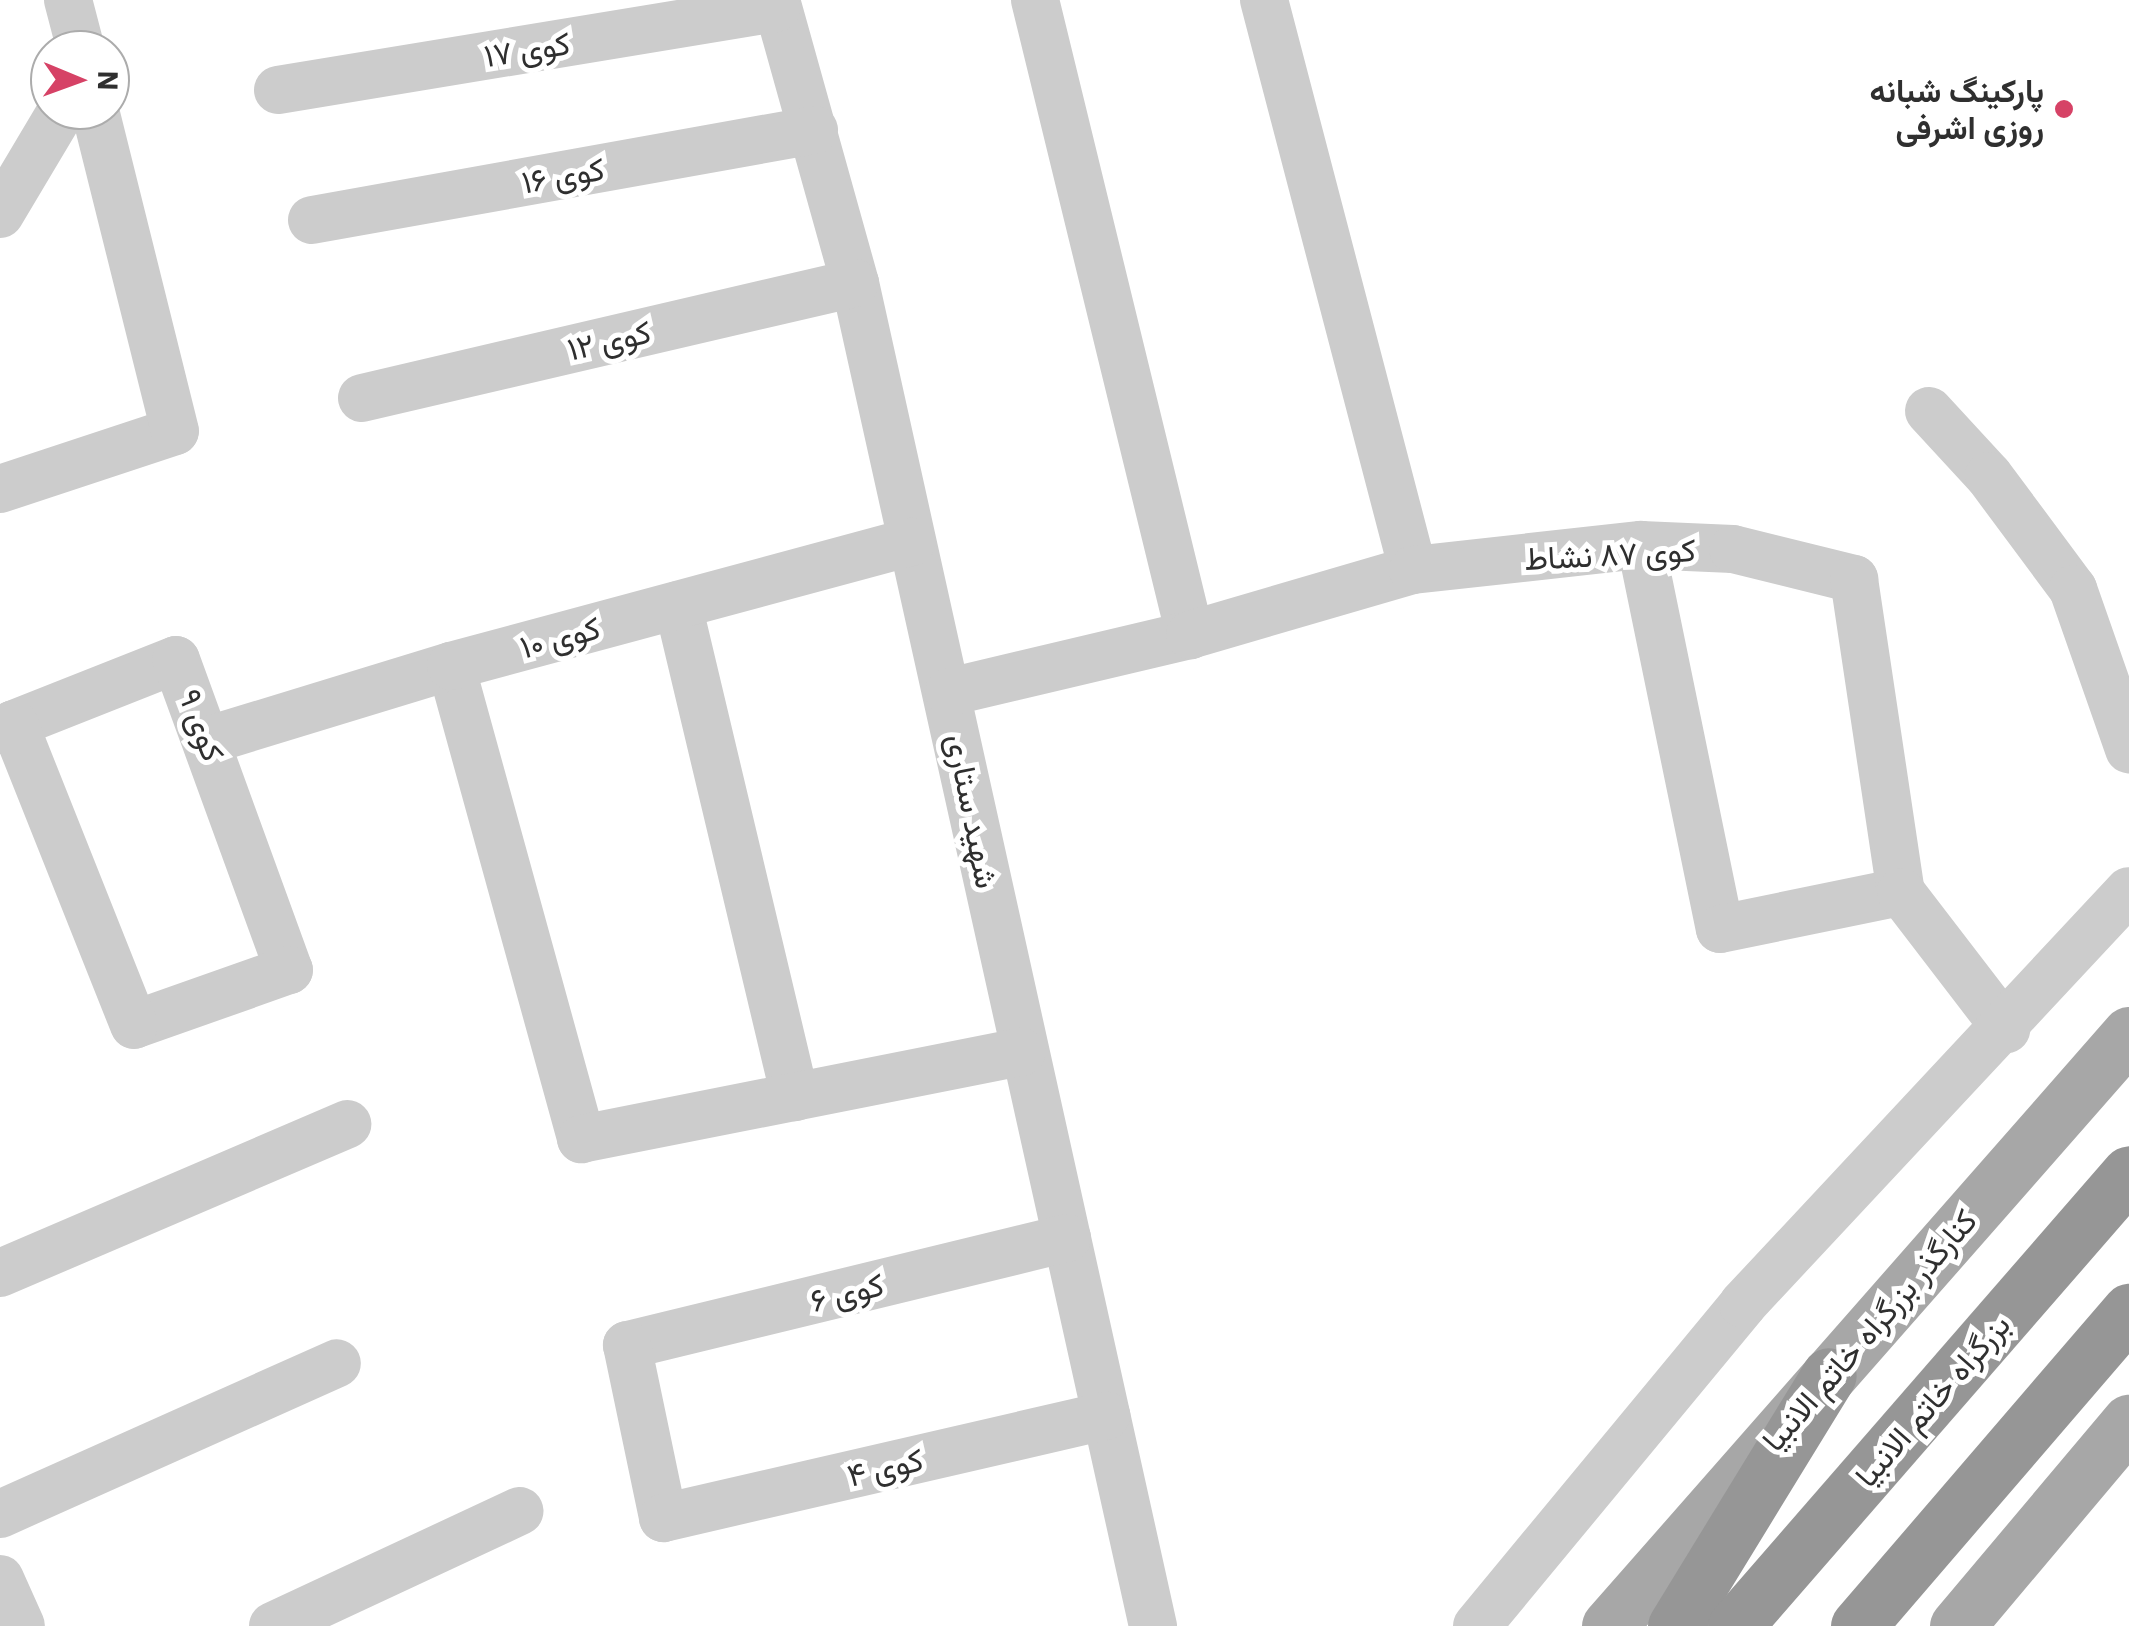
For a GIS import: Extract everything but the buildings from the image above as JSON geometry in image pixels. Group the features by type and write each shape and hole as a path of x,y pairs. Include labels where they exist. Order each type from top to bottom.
{"highway":[{"name":"بزرگراه خاتم الانبیا","path":"1735,1626 2129,1174"},
{"path":"1858,1626 2129,1311"},
{"path":"1676,1626 1829,1375"}],"main road":[{"name":"کنارگذر بزرگراه خاتم الانبیا","path":"1608,1626 2129,1034"},
{"path":"1956,1626 2129,1422"}],"street":[{"path":"68,0 76,30"},
{"path":"1034,0 1190,635"},
{"path":"1264,0 1413,570"},
{"name":"کوی ۱۷","path":"278,90 776,4"},
{"name":"شهید ستاری","path":"776,4 855,283 949,692 1022,1052 1153,1626"},
{"path":"0,214 50,130"},
{"path":"0,489 175,431 101,130"},
{"name":"کوی ۱۶","path":"312,220 814,130"},
{"name":"کوی ۱۲","path":"362,398 855,283"},
{"path":"1929,411 1989,476 2073,589 2129,748"},
{"name":"کوی ۱۰","path":"209,740 450,666 912,542"},
{"path":"1641,545 1720,929 1901,892"},
{"name":"کوی ۸۷ نشاط","path":"949,692 1190,635 1413,570 1641,545 1732,549 1854,579 1901,892 2006,1029"},
{"path":"678,605 795,1097"},
{"name":"کوی ۹","path":"176,660 209,740 290,970 134,1025 7,727 176,660"},
{"path":"450,666 581,1139 1022,1052"},
{"path":"1477,1626 1742,1304 2006,1029 2129,892"},
{"path":"0,1273 347,1124"},
{"name":"کوی ۶","path":"663,1518 628,1346 1066,1238"},
{"path":"0,1514 337,1363"},
{"name":"کوی ۴","path":"663,1518 1106,1416"},
{"path":"273,1626 520,1511"},
{"path":"0,1578 20,1626"}],"place":[{"name":"پارکینگ شبانه روزی اشرفی","path":"2064,109"}]}
